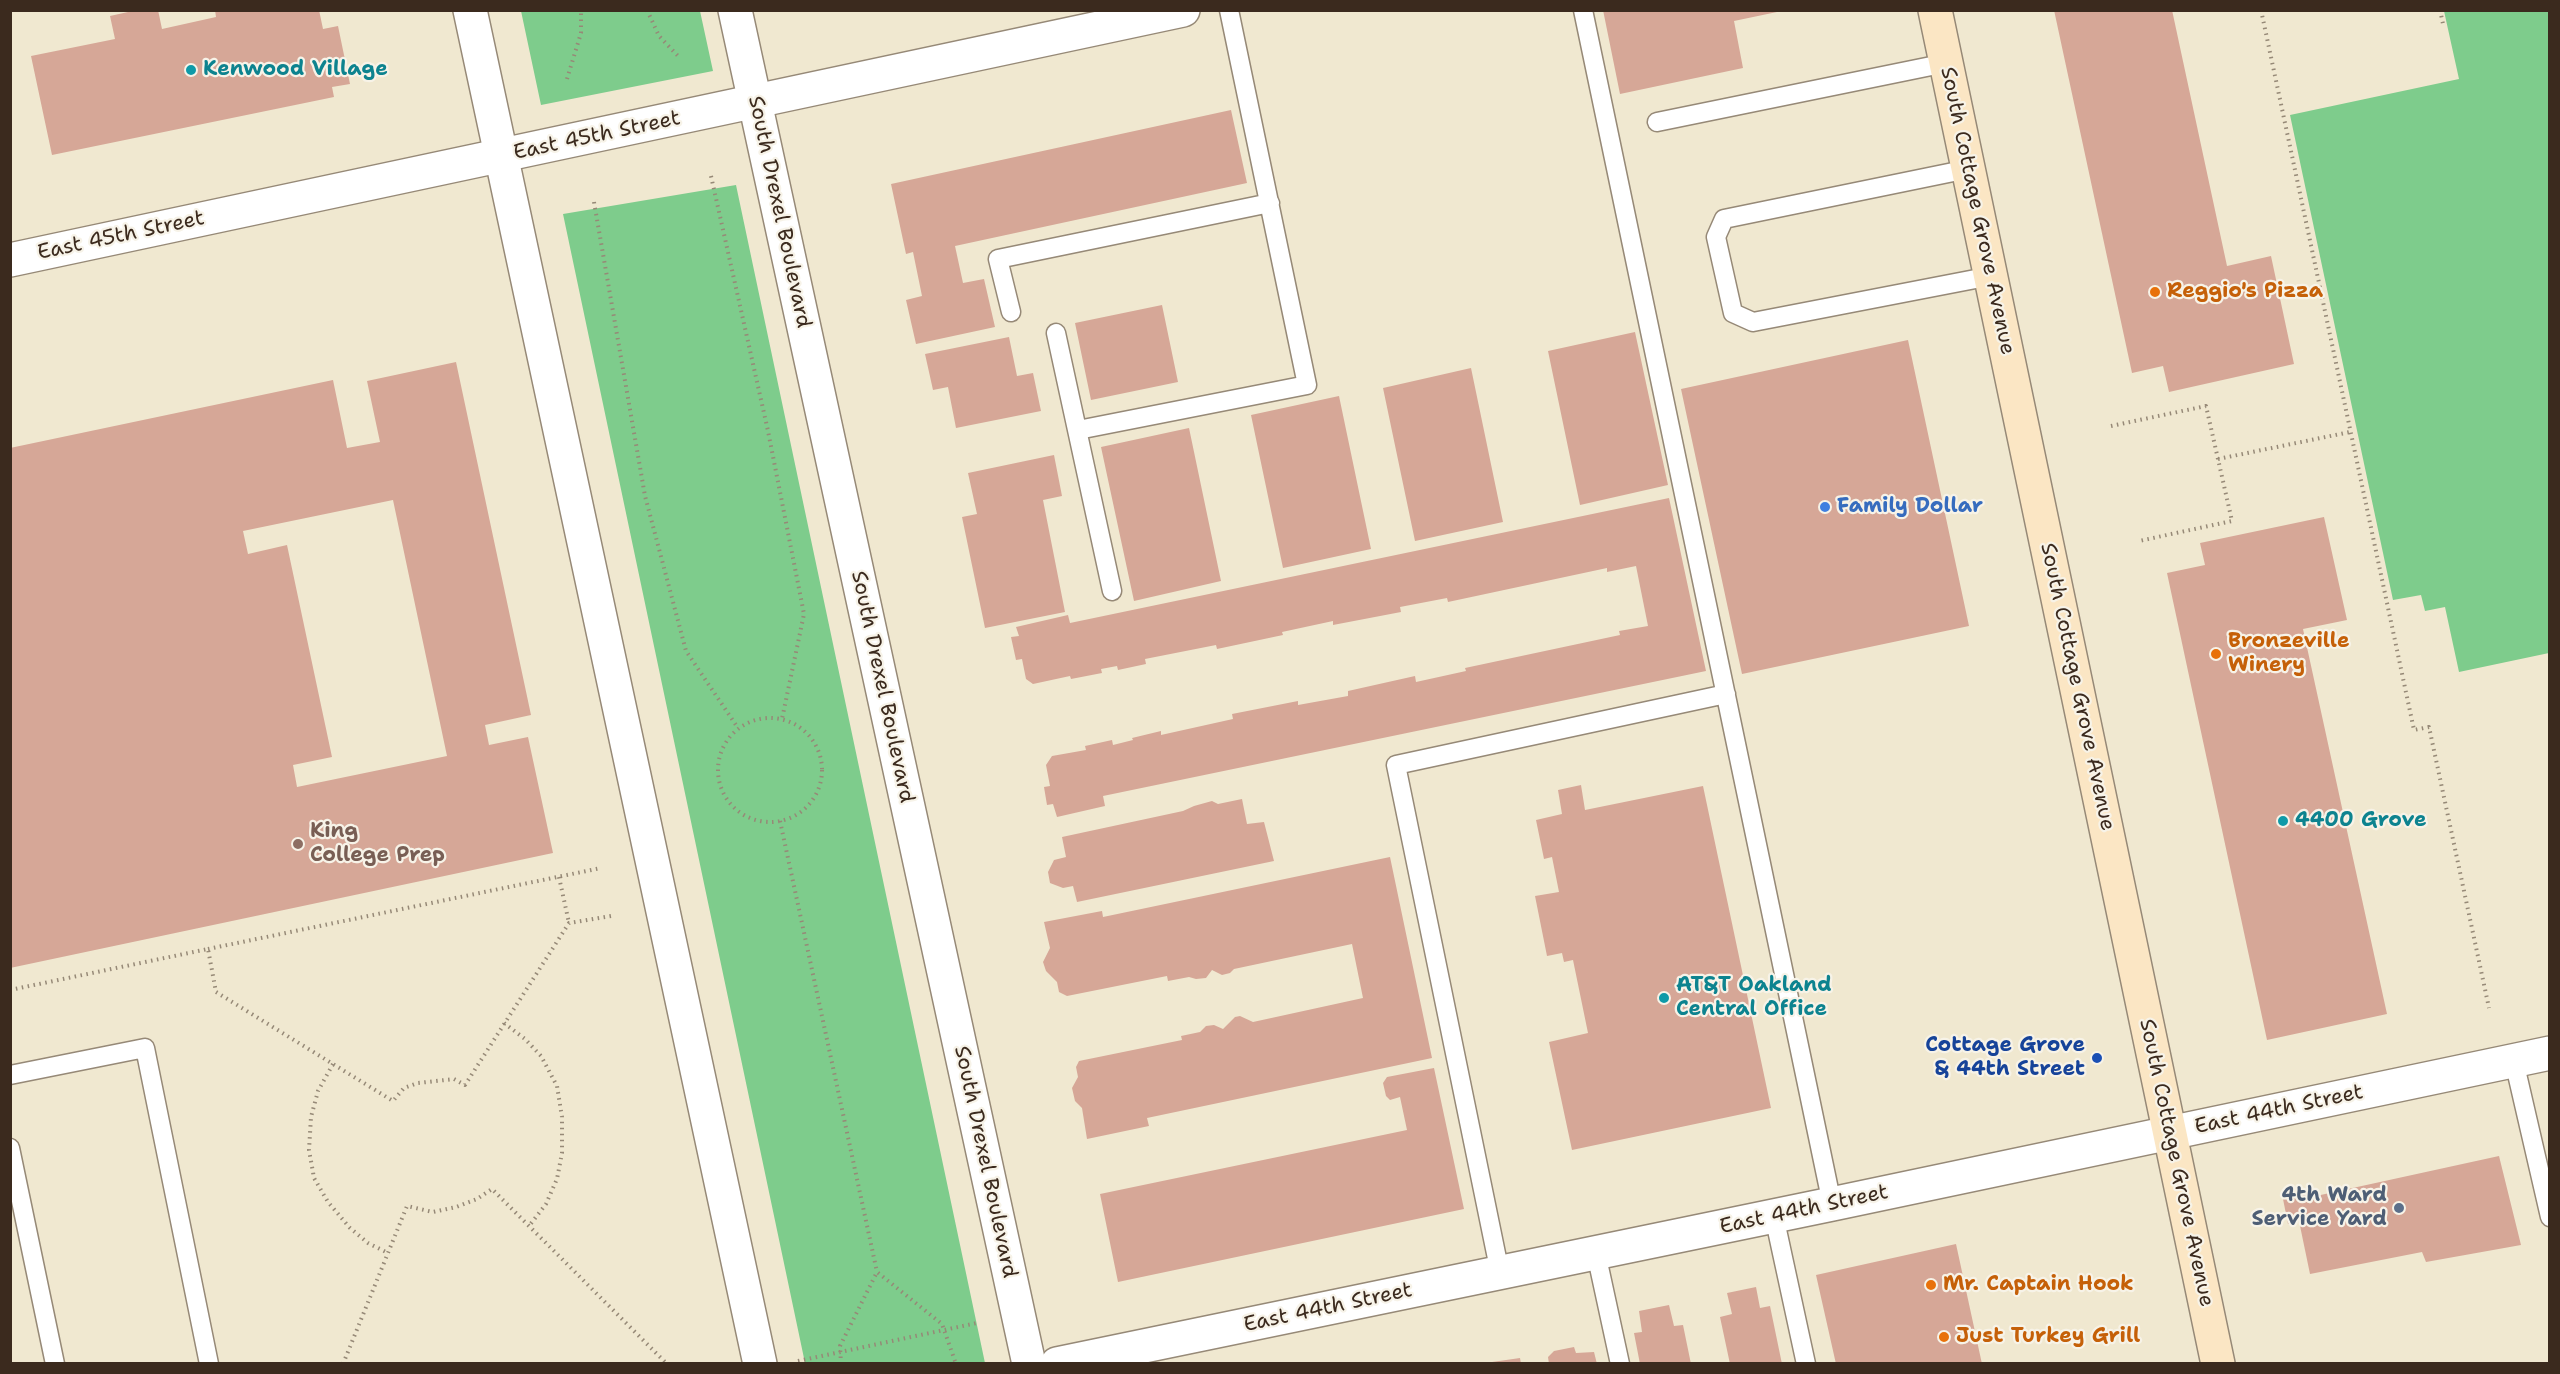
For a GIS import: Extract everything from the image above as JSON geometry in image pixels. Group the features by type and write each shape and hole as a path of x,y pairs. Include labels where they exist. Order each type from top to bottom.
{"main road":[{"name":"South Cottage Grove Avenue","path":"1935,10 2218,1364"}],"street":[{"path":"470,10 760,1364"},
{"name":"South Drexel Boulevard","path":"735,10 1029,1364"},
{"name":"East 45th Street","path":"10,260 1183,10"},
{"name":"East 44th Street","path":"1057,1364 2550,1053"}],"lane":[{"path":"1078,430 1307,385 1229,10"},
{"path":"1583,10 1832,1204"},
{"path":"1657,122 1946,63"},
{"path":"1968,169 1724,219 1716,237 1733,313 1753,322 1990,276"},
{"path":"1011,312 998,259 1270,203"},
{"path":"1056,333 1112,591"},
{"path":"1500,1273 1396,765 1726,694"},
{"path":"10,1075 145,1048 209,1364"},
{"path":"2514,1061 2550,1217"},
{"path":"10,1148 55,1364"},
{"path":"1774,1216 1806,1364"},
{"path":"1596,1253 1620,1364"}],"path":[{"path":"567,79 581,33 581,10"},
{"path":"647,10 659,36 678,56"},
{"path":"2261,10 2414,730 2430,727 2489,1008"},
{"path":"2440,10 2443,24"},
{"path":"711,176 768,431 804,614 782,719"},
{"path":"594,202 645,495 686,651 738,728"},
{"path":"2111,426 2206,406 2232,521 2139,541"},
{"path":"2218,459 2350,432"},
{"path":"767,717 782,719 798,725 812,737 820,753 823,771 819,788 810,804 797,815 780,821 762,822 746,816 732,806 722,791 718,774 719,757 727,741 738,728 767,717"},
{"path":"780,821 877,1272 840,1346 841,1364"},
{"path":"10,990 601,868"},
{"path":"208,949 216,992 393,1101 404,1088 418,1083 454,1079 465,1085 569,923 560,877"},
{"path":"569,923 611,916"},
{"path":"504,1023 525,1039 541,1056 557,1086 562,1117 562,1153 557,1179 546,1204 529,1226"},
{"path":"333,1064 318,1091 311,1117 309,1150 314,1178 328,1202 350,1228 368,1243 388,1252"},
{"path":"343,1364 407,1206 433,1212 477,1199 492,1189 667,1364"},
{"path":"877,1272 942,1324 956,1364"},
{"path":"797,1361 977,1323"}],"green space":[{"path":"521,11 700,11 713,71 541,105"},
{"path":"2444,11 2550,11 2549,653 2459,672 2445,607 2425,611 2421,595 2393,600 2290,115 2459,79"},
{"path":"736,185 985,1363 805,1363 563,214"}],"building":[{"name":"Kenwood Village","path":"137,10 158,10 162,29 216,17 215,10 319,10 323,29 338,26 350,84 332,87 334,97 52,155 31,56 115,39 110,16"},
{"path":"1603,10 1777,10 1777,12 1734,21 1743,68 1620,94"},
{"path":"2054,10 2172,10 2227,266 2271,256 2294,364 2169,392 2163,366 2132,373"},
{"path":"1231,110 1247,183 955,246 963,283 984,279 995,327 916,344 906,300 922,296 913,252 906,254 891,184"},
{"path":"1162,305 1178,382 1091,400 1075,323"},
{"path":"1635,332 1668,485 1580,505 1548,351"},
{"path":"1009,337 1017,376 1033,373 1041,411 956,428 948,387 933,390 925,354"},
{"name":"Family Dollar","path":"1908,340 1969,626 1742,674 1681,389"},
{"path":"456,362 531,715 485,725 489,745 528,737 553,853 10,968 10,448 333,380 347,448 380,442 367,381","holes":["393,500 447,756 297,787 293,765 332,757 287,545 248,554 243,531"]},
{"path":"1471,368 1503,522 1415,541 1383,388"},
{"path":"1339,396 1371,549 1283,568 1251,415"},
{"path":"1189,428 1221,581 1134,601 1101,447"},
{"path":"1054,455 1062,496 1043,500 1065,612 985,628 962,517 977,514 968,473"},
{"path":"1669,498 1706,671 1103,796 1105,806 1057,817 1053,804 1047,805 1044,787 1050,786 1046,765 1052,756 1086,750 1085,746 1112,740 1113,745 1161,731 1161,735 1233,719 1232,714 1298,701 1298,705 1348,696 1348,691 1415,676 1416,682 1466,671 1465,668 1620,635 1619,631 1648,626 1636,566 1607,572 1607,568 1448,602 1447,598 1400,607 1401,612 1333,625 1333,621 1282,632 1283,635 1217,649 1216,645 1145,659 1146,664 1118,670 1117,666 1101,669 1102,673 1071,679 1070,676 1033,684 1026,679 1022,659 1016,660 1011,637 1019,636 1016,627 1068,615 1070,623"},
{"name":"4400 Grove","path":"2324,517 2347,620 2303,629 2387,1014 2267,1040 2167,573 2205,565 2200,543"},
{"name":"AT&T Oakland Central Office","path":"1581,785 1585,810 1703,786 1771,1108 1572,1150 1549,1042 1588,1033 1573,960 1564,962 1562,953 1547,956 1535,896 1559,892 1552,857 1544,859 1536,820 1562,814 1558,790"},
{"path":"1242,799 1247,824 1264,822 1274,861 1077,902 1073,886 1063,888 1050,883 1048,872 1054,860 1066,857 1062,837 1183,811 1212,801 1218,804"},
{"path":"1390,857 1432,1058 1147,1118 1149,1126 1087,1139 1082,1108 1075,1101 1072,1088 1078,1077 1076,1067 1079,1061 1182,1040 1181,1036 1200,1032 1206,1026 1214,1025 1223,1029 1235,1017 1240,1016 1253,1022 1363,998 1352,944 1234,969 1222,975 1212,970 1206,978 1189,977 1168,981 1167,976 1067,996 1059,992 1057,982 1046,971 1043,962 1050,948 1044,922 1102,911 1103,917"},
{"path":"1434,1068 1464,1209 1118,1282 1100,1194 1407,1130 1400,1097 1390,1100 1386,1096 1383,1083 1387,1077"},
{"name":"4th Ward Service Yard","path":"2499,1156 2521,1245 2426,1262 2422,1252 2310,1274 2299,1221 2288,1224 2282,1194 2315,1189 2316,1196"},
{"path":"1956,1244 1982,1364 1836,1364 1816,1275"},
{"path":"1756,1287 1760,1308 1770,1306 1782,1364 1730,1364 1720,1317 1732,1314 1727,1293"},
{"path":"1669,1305 1674,1326 1683,1325 1691,1364 1640,1364 1634,1333 1642,1332 1639,1311"},
{"path":"1574,1347 1576,1353 1594,1352 1597,1364 1549,1364 1548,1357 1554,1351"},
{"path":"1520,1358 1521,1364 1492,1364 1492,1362"}],"place":[{"name":"Kenwood Village","path":"191,70"},
{"name":"Reggio's Pizza","path":"2155,292"},
{"name":"Family Dollar","path":"1825,507"},
{"name":"Bronzeville Winery","path":"2216,654"},
{"name":"4400 Grove","path":"2283,821"},
{"name":"King College Prep","path":"298,844"},
{"name":"AT&T Oakland Central Office","path":"1664,998"},
{"name":"Cottage Grove & 44th Street","path":"2097,1058"},
{"name":"4th Ward Service Yard","path":"2399,1208"},
{"name":"Mr. Captain Hook","path":"1931,1285"},
{"name":"Just Turkey Grill","path":"1944,1337"}]}
